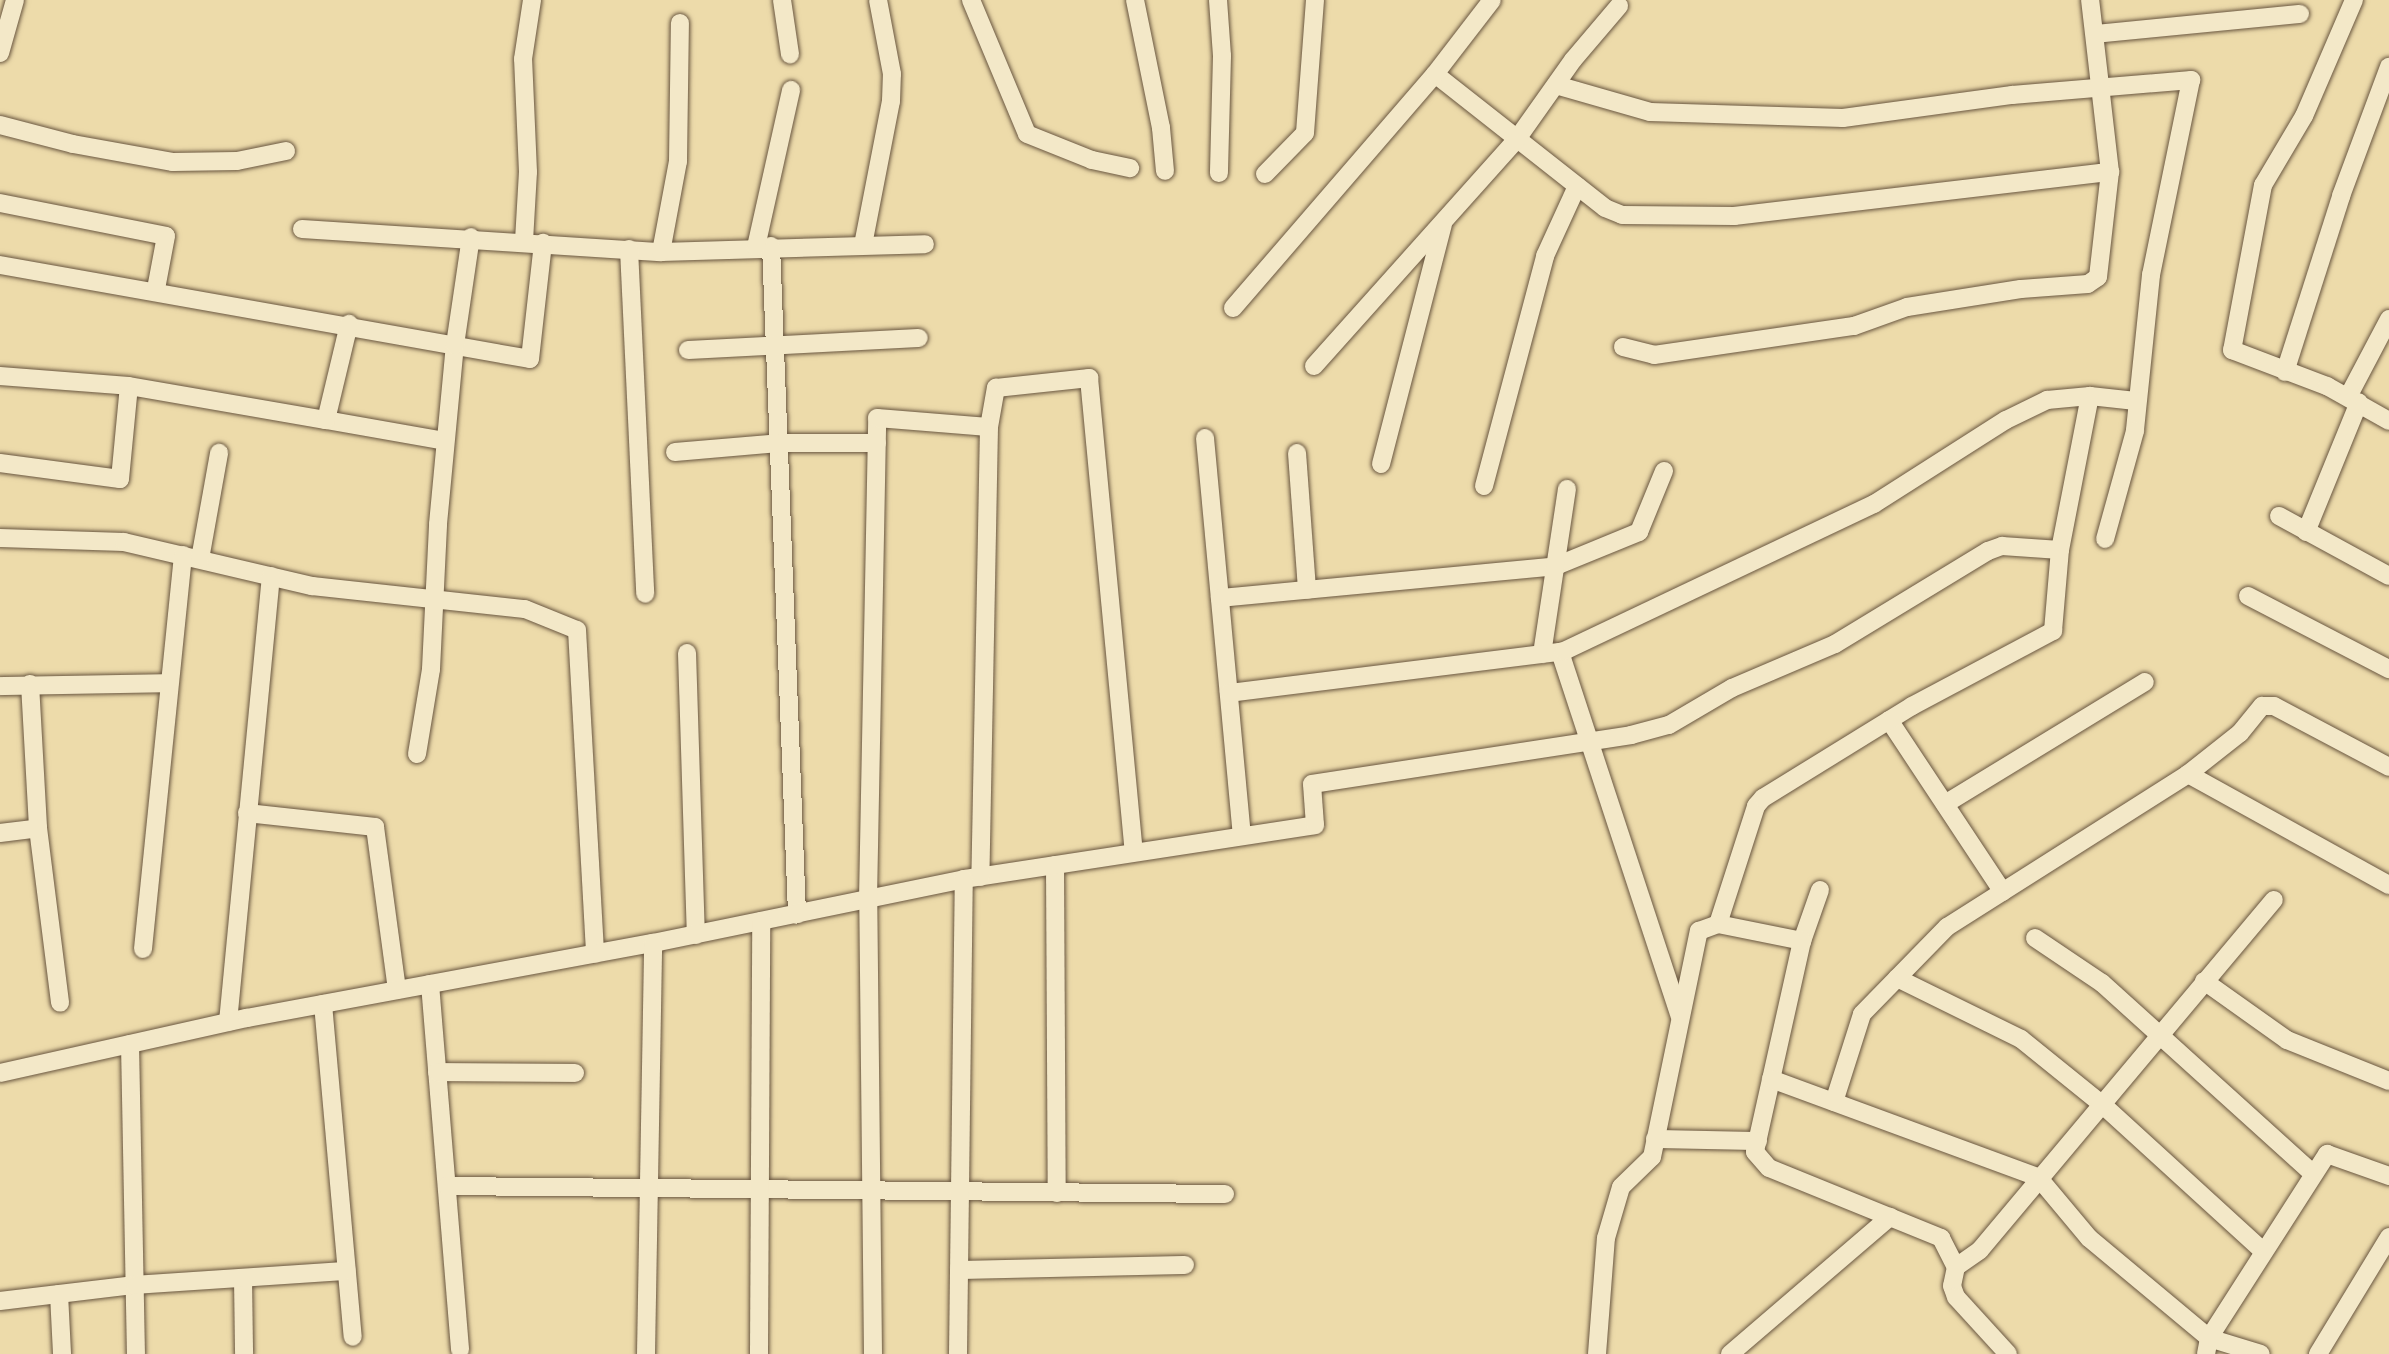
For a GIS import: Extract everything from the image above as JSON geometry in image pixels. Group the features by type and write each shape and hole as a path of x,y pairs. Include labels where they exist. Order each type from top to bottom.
{"street":[{"path":"0,53 15,0"},
{"path":"0,265 156,289 530,360 534,242 523,59 532,0"},
{"path":"782,0 790,54"},
{"path":"863,245 892,74 878,0"},
{"path":"971,0 1027,134 1092,160 1130,168"},
{"path":"1135,0 1161,128 1165,172"},
{"path":"1218,0 1222,56 1219,173"},
{"path":"1265,174 1305,133 1316,0"},
{"path":"1233,308 1435,74 1492,0"},
{"path":"1623,347 1654,354 1854,326 1907,307 2021,289 2088,284 2098,277 2110,172 2090,0"},
{"path":"2354,0 2304,116 2263,186 2232,350 2240,357 2354,398 2389,420"},
{"path":"1314,366 1517,139 1619,6"},
{"path":"2095,34 2300,14"},
{"path":"661,252 678,160 680,23"},
{"path":"2285,372 2341,196 2389,66"},
{"path":"1435,74 1605,208 1622,214 1734,216 2110,172"},
{"path":"1556,85 1650,112 1843,118 2102,85 2186,79 2192,84 2151,276 2135,431 2105,539"},
{"path":"792,90 764,247 775,343 797,914"},
{"path":"0,125 73,144 174,162 237,160 286,151"},
{"path":"1484,486 1545,256 1577,186"},
{"path":"0,203 166,236 156,289"},
{"path":"1381,464 1444,220"},
{"path":"302,229 661,252 925,244"},
{"path":"417,754 437,598 445,441 455,345 471,237"},
{"path":"629,249 645,594"},
{"path":"2306,532 2354,398 2389,319"},
{"path":"326,420 349,324"},
{"path":"688,350 919,338"},
{"path":"0,376 129,386 445,441"},
{"path":"958,1354 960,1192 988,427 996,388 1089,378 1134,852"},
{"path":"0,462 120,478 129,386"},
{"path":"1229,694 1551,653 1874,504 2006,420 2047,400 2090,396 2136,401"},
{"path":"1718,924 1756,806 1889,720 2053,631 2060,550 2090,396"},
{"path":"873,1354 868,899 878,418 988,427"},
{"path":"1206,438 1242,835"},
{"path":"675,452 779,443 877,443"},
{"path":"142,949 169,683 192,557 218,453"},
{"path":"1298,453 1307,590"},
{"path":"1220,598 1556,566 1639,532 1664,471"},
{"path":"1567,489 1556,566 1551,653 1588,740 1680,1016"},
{"path":"2279,516 2389,576"},
{"path":"0,538 124,542 329,588 525,609 577,630 595,954"},
{"path":"0,1074 228,1022 653,944 972,878 1315,825 1312,784 1669,724 1732,688 1835,644 1988,550 2002,546 2060,550"},
{"path":"228,1022 271,576"},
{"path":"2248,596 2389,670"},
{"path":"687,652 696,934"},
{"path":"1945,804 2144,682"},
{"path":"0,686 169,683"},
{"path":"30,684 38,828 60,1003"},
{"path":"1834,1102 1855,1027 1947,927 2188,774 2240,733 2262,706 2274,706 2389,766"},
{"path":"1889,720 2003,892"},
{"path":"2188,774 2389,885"},
{"path":"247,813 375,827 398,990"},
{"path":"0,833 38,828"},
{"path":"1054,864 1057,1193"},
{"path":"1820,890 1802,942 1756,1152 1769,1168 1941,1238 1956,1267 1952,1286 1956,1298 2008,1354"},
{"path":"1956,1267 1980,1250 2274,900"},
{"path":"760,1354 761,921"},
{"path":"1597,1354 1606,1238 1621,1187 1628,1176 1646,1166 1655,1139 1698,931 1718,924 1802,942"},
{"path":"2035,938 2102,983 2312,1173"},
{"path":"646,1354 653,944"},
{"path":"1897,978 2021,1039 2104,1106 2263,1251"},
{"path":"2204,981 2287,1040 2389,1081"},
{"path":"430,984 460,1350"},
{"path":"324,1004 353,1337"},
{"path":"130,1044 136,1354"},
{"path":"438,1072 576,1073"},
{"path":"1771,1078 2038,1177 2089,1238 2208,1346 2261,1354"},
{"path":"1655,1139 1758,1141"},
{"path":"2208,1346 2326,1154 2336,1154 2389,1176"},
{"path":"447,1186 1224,1194"},
{"path":"1730,1354 1890,1217"},
{"path":"2318,1354 2389,1237"},
{"path":"959,1270 1184,1265"},
{"path":"0,1301 135,1284 347,1271"},
{"path":"243,1278 244,1354"},
{"path":"59,1294 62,1354"}]}
